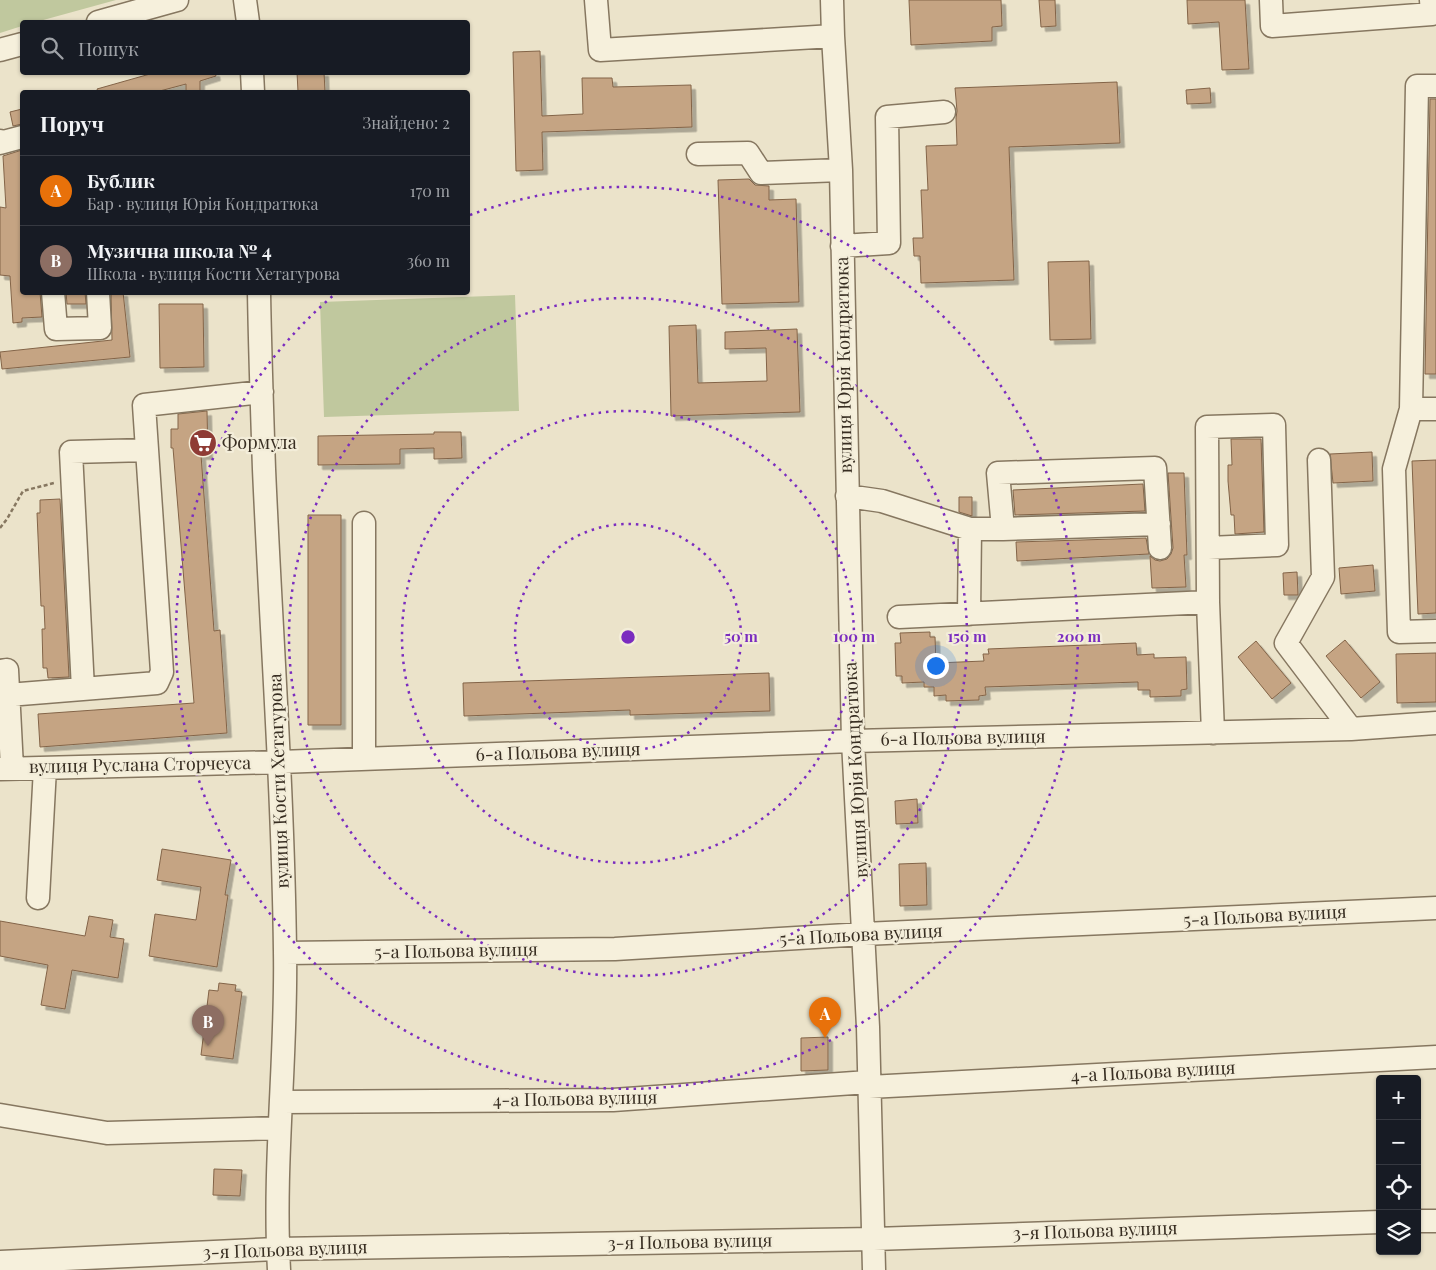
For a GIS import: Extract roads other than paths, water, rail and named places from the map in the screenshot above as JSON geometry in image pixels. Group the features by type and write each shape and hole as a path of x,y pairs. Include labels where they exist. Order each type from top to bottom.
{"street":[{"path":"105,20 177,0"},
{"path":"245,0 248,20"},
{"path":"596,0 600,50 833,36"},
{"name":"вулиця Юрія Кондратюка","path":"832,0 841,170 853,741 864,934 874,1270"},
{"path":"1271,0 1272,26 1432,14 1431,0"},
{"path":"0,50 20,45"},
{"path":"252,75 253,90"},
{"path":"1436,86 1417,86 1411,409 1394,469 1399,632 1436,631"},
{"path":"842,246 889,243 887,117 944,112"},
{"path":"0,141 0,143 20,138"},
{"path":"698,154 748,153 761,174 841,170"},
{"path":"54,295 56,330 100,328 98,295"},
{"name":"вулиця Кости Хетагурова","path":"259,295 264,469 280,762 285,952 282,1102 279,1128 278,1259"},
{"path":"8,694 156,683 162,672 144,405 262,392"},
{"path":"1411,409 1436,409"},
{"path":"1208,548 1277,545 1274,425 1207,427 1208,602 1213,733"},
{"path":"83,689 71,452 147,450"},
{"path":"1319,460 1322,577 1286,643 1350,729"},
{"path":"1003,529 998,473 1156,468 1160,548"},
{"path":"847,496 882,501 970,529 1159,524"},
{"path":"364,523 364,759"},
{"path":"969,614 970,529"},
{"path":"899,617 1208,602"},
{"path":"0,671 7,670 6,769"},
{"name":"6-а Польова вулиця","path":"280,762 853,741 1350,729 1436,723"},
{"name":"вулиця Руслана Сторчеуса","path":"6,769 280,762"},
{"path":"38,898 45,768"},
{"name":"5-а Польова вулиця","path":"285,952 615,949 864,934 1436,908"},
{"name":"4-а Польова вулиця","path":"282,1102 613,1100 869,1085 1436,1057"},
{"path":"0,1116 107,1133 279,1128"},
{"path":"1421,1221 1436,1220"},
{"name":"3-я Польова вулиця","path":"0,1262 278,1259 1376,1222"}],"place":[{"name":"Формула","path":"203,443"},
{"name":"Бублик","path":"825,1038"},
{"name":"Музична школа № 4","path":"208,1046"}]}
